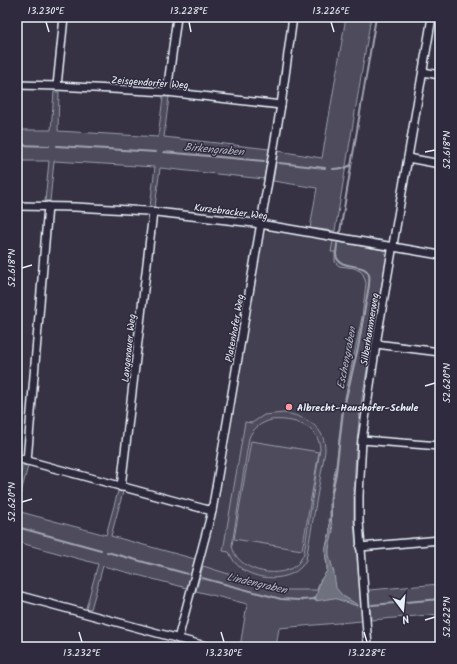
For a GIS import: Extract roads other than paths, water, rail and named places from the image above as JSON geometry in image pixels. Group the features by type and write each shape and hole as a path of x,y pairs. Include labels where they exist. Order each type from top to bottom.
{"street":[{"path":"57,86 64,17"},
{"path":"167,92 177,17"},
{"name":"Platenhofer Weg","path":"178,639 212,511 282,105 293,17"},
{"name":"Silberhammerweg","path":"368,647 360,547 359,495 362,440 376,344 432,17"},
{"path":"423,72 440,75"},
{"name":"Zeisgendorfer Weg","path":"17,85 167,92 282,105"},
{"path":"408,158 440,164"},
{"name":"Kurzebracker Weg","path":"17,206 48,206 153,212 261,224 440,255"},
{"path":"27,461 48,206"},
{"name":"Langenauer Weg","path":"122,487 153,212"},
{"path":"376,344 440,352"},
{"path":"362,440 440,446"},
{"path":"17,458 212,511"},
{"path":"360,547 440,540"},
{"path":"17,595 209,647"}],"water":[{"path":"329,518 331,520 333,531 329,555 336,588 343,596 358,605 357,606 334,598 315,601 314,598 316,597 320,581 327,571 325,550 330,533"}],"waterway":[{"name":"Eschengraben","path":"340,232 376,17"},
{"name":"Birkengraben","path":"17,145 49,146"},
{"name":"Birkengraben","path":"57,146 156,152"},
{"name":"Birkengraben","path":"164,152 264,161"},
{"name":"Birkengraben","path":"279,163 325,168"},
{"name":"Birkengraben","path":"333,169 345,168 351,165"},
{"name":"Eschengraben","path":"331,521 331,498 336,473 343,411 358,348 369,285 369,275 366,271 362,268 341,262 338,259 336,254 337,244"},
{"path":"17,527 101,550"},
{"path":"107,552 188,574"},
{"name":"Lindengraben","path":"202,578 281,599 316,599"},
{"path":"372,605 440,599"}],"place":[{"name":"Albrecht-Haushofer-Schule","path":"289,407"}]}
